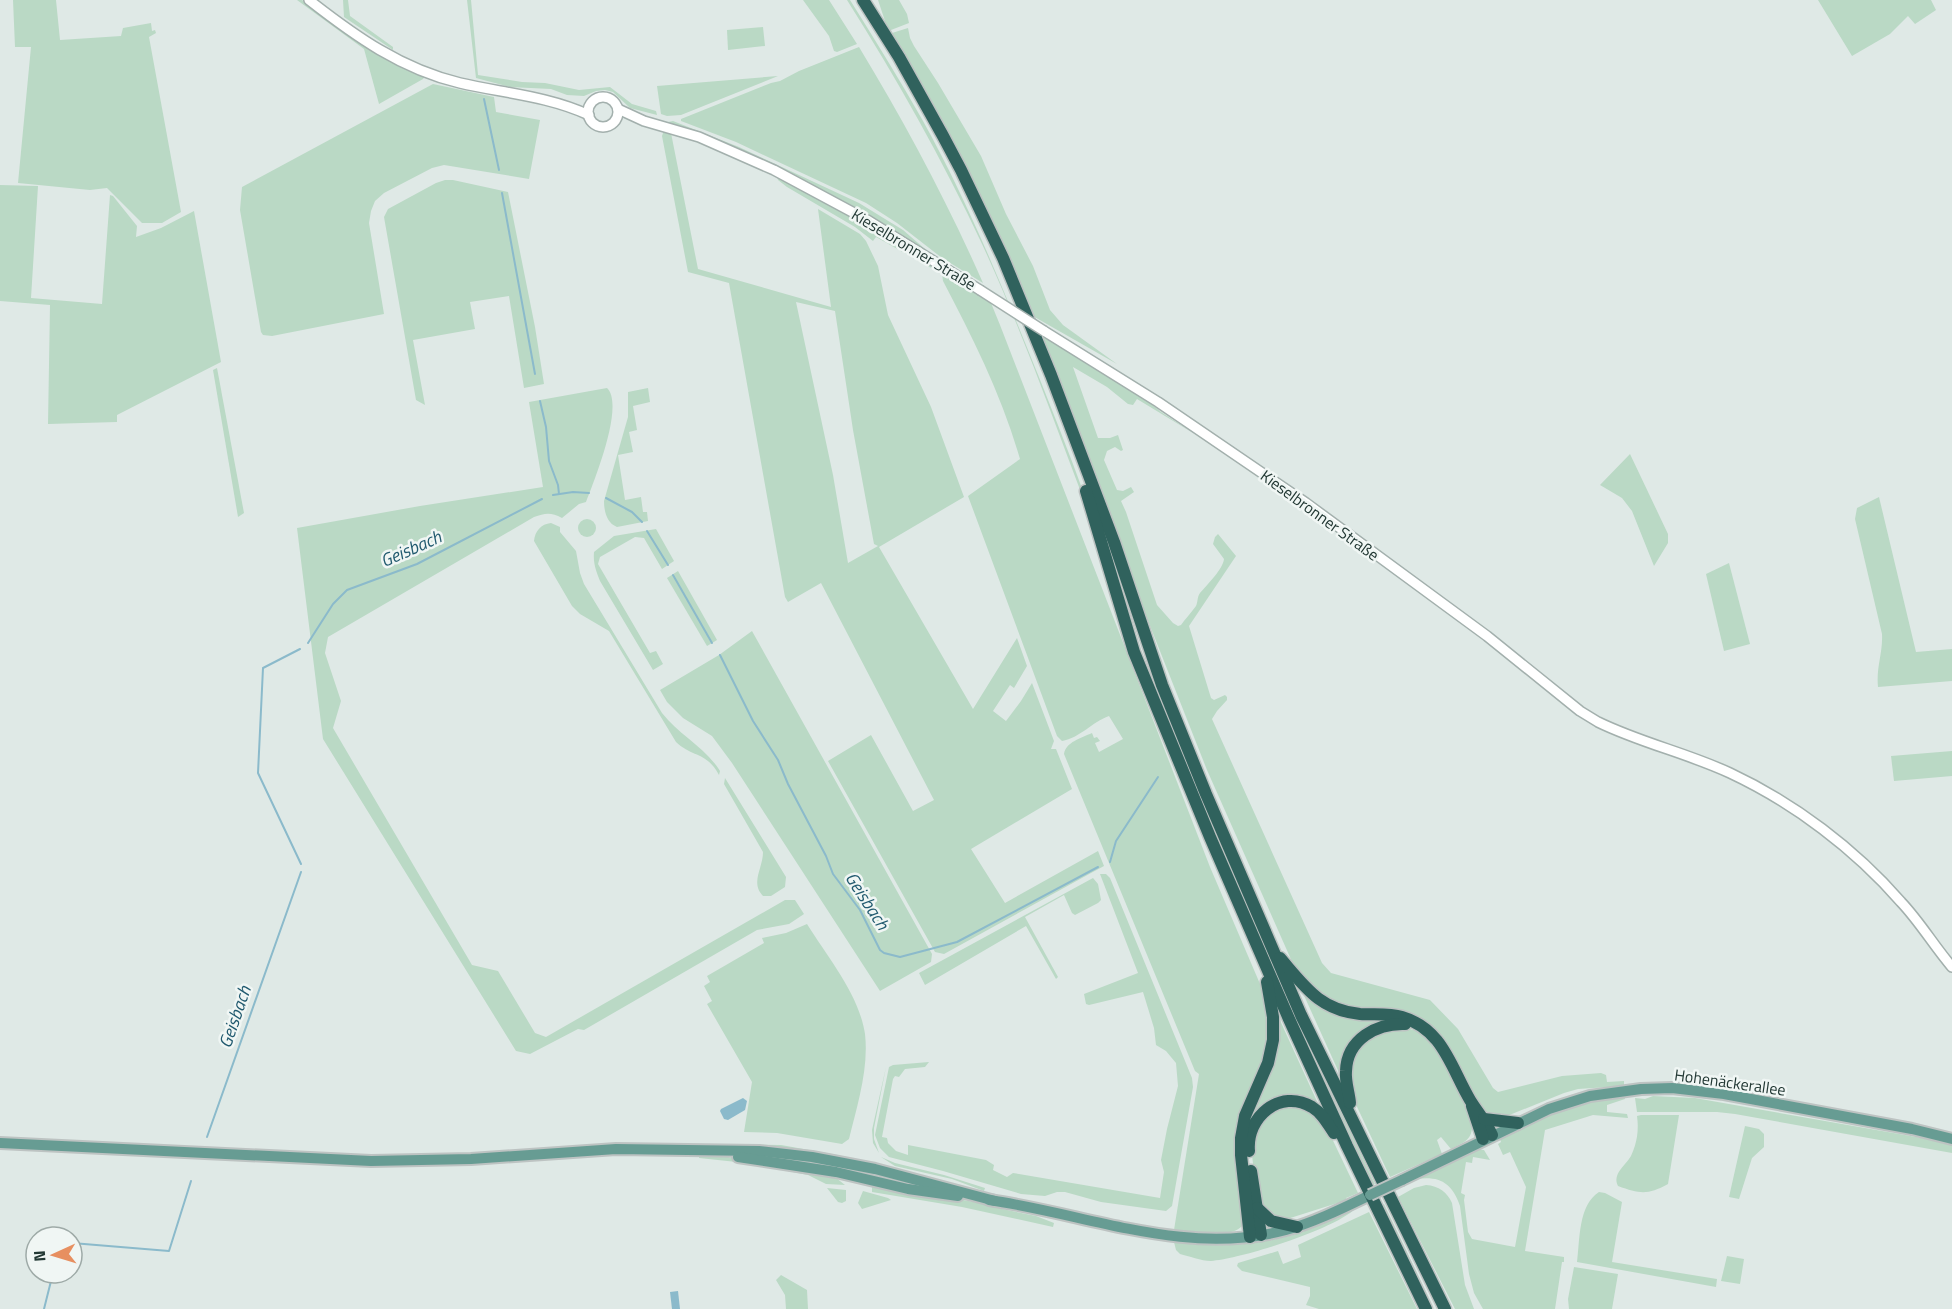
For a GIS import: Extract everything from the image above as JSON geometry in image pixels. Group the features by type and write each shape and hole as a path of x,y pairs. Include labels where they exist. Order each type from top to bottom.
{"highway":[{"path":"854,0 917,100 955,171 1004,276 1086,492 1134,652 1265,966 1347,1146 1426,1309"},
{"path":"863,0 899,57 957,161 1003,258 1051,375 1114,542 1162,686 1270,947 1445,1309"},
{"path":"1270,947 1306,989 1326,1005 1353,1013 1402,1017 1433,1036 1444,1049 1471,1101 1484,1119 1488,1137"},
{"path":"1256,1236 1241,1155 1241,1138 1245,1116 1268,1063 1274,1040 1265,966"},
{"path":"1350,1113 1346,1070 1350,1055 1359,1041 1367,1033 1383,1026 1418,1025"},
{"path":"1471,1101 1474,1118 1488,1137"},
{"path":"1256,1236 1257,1208 1248,1146 1254,1123 1265,1110 1284,1102 1307,1105 1322,1116 1332,1131 1347,1146"},
{"path":"1484,1119 1518,1123"},
{"path":"1257,1208 1271,1221 1297,1227"}],"main road":[{"name":"Hohenäckerallee","path":"0,1143 371,1161 471,1159 616,1149 759,1151 812,1157 925,1181 995,1201 1163,1236 1220,1239 1256,1236 1297,1227 1345,1207 1549,1109 1590,1096 1625,1090 1672,1088 1716,1093 1912,1129 1952,1139"},
{"name":"Hohenäckerallee","path":"1912,1129 1952,1131"}],"street":[{"path":"309,0 360,39 397,60 458,82 560,103 590,104 598,98 608,98 616,104 618,109 616,120 609,125 601,126 594,123 589,115 560,103"},
{"path":"589,115 590,104"},
{"name":"Kieselbronner Straße","path":"618,109 644,121 699,137 774,170 885,230 1158,402 1306,503 1487,636 1580,711 1598,722 1732,774 1777,800 1842,845 1879,879 1901,901 1952,967"},
{"name":"Kieselbronner Straße","path":"616,120 644,121"}],"green space":[{"path":"13,0 56,0 60,40 121,36 123,28 151,23 152,31 155,30 156,33 149,37 181,212 162,223 142,223 107,188 90,190 18,183 31,47 15,47"},
{"path":"297,0 302,0 345,33 376,52 425,76 379,104 364,49"},
{"path":"343,0 348,0 350,16 393,47 393,50 344,17"},
{"path":"467,0 471,0 478,75 545,83 579,90 610,87 632,104 656,111 657,115 630,108 613,92 605,90 584,96 567,95 551,89 510,87 476,78"},
{"path":"803,0 829,0 857,44 837,52 834,51 829,36"},
{"path":"847,0 850,0 914,106 965,203 1042,384 1087,502 1085,503 1023,340 982,244 918,120"},
{"path":"878,0 899,0 907,14 909,23 891,30 892,33 908,28 914,46 981,156 1006,214 1033,266 1050,310 1063,325 1117,364 1031,315 882,24 885,21"},
{"path":"1818,0 1931,0 1936,10 1915,24 1908,16 1890,34 1852,56"},
{"path":"763,27 765,46 728,50 727,30"},
{"path":"859,47 925,163 983,283 942,258 897,223 866,203 736,142 681,121 681,119 780,81"},
{"path":"778,76 681,115 661,114 657,86"},
{"path":"433,84 494,97 496,112 540,120 529,179 444,165 432,168 384,193 375,201 369,223 384,314 272,336 263,335 240,210 242,187"},
{"path":"673,121 739,147 859,203 903,230 932,255 874,220 668,122"},
{"path":"664,130 671,133 698,269 831,307 818,209 860,234 866,241 878,266 888,315 931,407 964,497 879,547 973,709 1017,638 1027,666 1014,688 1010,685 993,711 1006,721 1032,683 1054,741 1051,749 1056,749 1072,789 971,849 1005,903 1098,851 1104,866 944,954 935,952 828,761 871,735 913,811 934,800 821,583 788,602 785,597 729,283 688,272 662,136","holes":["796,302 835,311 853,430 874,544 878,546 848,563 833,475"]},
{"path":"777,176 832,204 966,285 991,303 1210,867 1269,1005 1270,1042 1247,1102 1243,1225 1237,1230 1210,1234 1174,1230 1199,1074 1195,1071 1064,754 1071,743 1092,733 1094,738 1097,737 1100,741 1095,743 1099,752 1123,739 1109,716 1068,739 1062,741 1057,736 968,496 1020,459 1005,413 986,368 943,281 942,274 876,237 873,241 855,227 787,187 778,180"},
{"path":"445,180 508,192 544,384 524,388 509,296 470,302 475,329 413,340 425,405 416,400 384,217 388,209"},
{"path":"0,185 38,186 31,298 102,304 110,195 137,226 136,237 161,228 194,211 221,362 117,415 117,422 48,424 50,305 0,301"},
{"path":"1038,333 1139,394 1193,433 1137,399 1133,405 1128,404 1107,387 1073,367 1098,438 1118,435 1123,450 1115,447 1107,451 1104,460 1117,490 1123,491 1131,487 1134,492 1121,501 1157,605 1173,623 1181,625 1196,606 1200,593 1221,567 1224,559 1213,544 1218,534 1236,556 1189,626 1211,698 1214,700 1225,695 1227,697 1212,719 1322,963 1331,973 1430,1000 1458,1029 1493,1088 1498,1092 1562,1076 1601,1073 1606,1075 1607,1082 1624,1081 1624,1086 1578,1089 1502,1118 1484,1113 1435,1031 1332,1004 1297,973 1207,770"},
{"path":"217,368 244,513 238,517 213,370"},
{"path":"607,388 612,397 610,426 601,461 586,502 579,504 562,518 548,514 534,517 328,637 325,653 341,701 333,728 472,965 498,971 535,1033 546,1037 785,900 795,900 804,914 789,924 757,930 584,1030 578,1029 530,1054 516,1051 323,739 297,528 543,487 529,402"},
{"path":"648,388 650,402 633,406 637,430 629,432 633,452 618,455 625,500 641,497 643,512 647,512 648,521 617,527 607,517 604,501 628,417 628,392"},
{"path":"1630,454 1668,534 1668,543 1654,566 1632,511 1622,498 1600,485"},
{"path":"1879,497 1916,652 1952,649 1952,681 1878,687 1882,634 1855,519 1857,508"},
{"path":"583,519 591,519 596,524 594,535 583,537 578,532 578,524"},
{"path":"551,523 560,527 560,532 576,551 584,584 662,713 707,755 720,771 719,775 704,758 688,751 676,742 609,631 580,614 572,606 534,541 539,529"},
{"path":"656,529 674,561 662,569 644,538 635,537 600,557 598,564 650,653 656,651 663,664 653,670 600,581 595,567 594,552 614,536"},
{"path":"1729,563 1750,644 1724,651 1706,574"},
{"path":"678,571 717,640 707,646 667,578"},
{"path":"752,631 932,954 931,962 880,991 732,763 712,736 683,718 667,702 660,690 719,655"},
{"path":"1151,670 1296,1015 1375,1184 1373,1185 1257,930 1202,801"},
{"path":"1952,751 1952,776 1894,781 1891,756"},
{"path":"725,778 786,877 785,887 771,896 763,896 759,891 757,881 763,852 724,784"},
{"path":"1100,874 1106,874 1110,878 1192,1078 1193,1087 1172,1206 1166,1211 1101,1202 1065,1192 1045,1196 1021,1194 889,1157 880,1148 875,1135 889,1067 929,1062 925,1067 905,1069 899,1077 895,1076 893,1079 882,1137 887,1138 888,1143 896,1151 908,1155 908,1145 986,1160 994,1165 993,1170 1007,1177 1013,1173 1160,1198 1164,1172 1161,1160 1178,1086 1176,1063 1166,1051 1156,1045 1154,1028 1143,992 1086,1004 1084,994 1138,973"},
{"path":"1093,878 1098,884 1101,900 1098,903 1075,915 1064,895 1025,917 1058,977 1056,979 1026,926 925,985 919,973"},
{"path":"807,924 850,991 862,1019 865,1034 865,1061 861,1087 849,1139 842,1144 777,1133 744,1132 752,1082 707,1004 712,1001 704,986 710,982 707,976 764,943 762,938 786,933"},
{"path":"1302,991 1312,999 1393,1018 1375,1026 1341,1077"},
{"path":"1278,1016 1320,1108 1279,1100 1246,1142 1244,1136"},
{"path":"1402,1027 1425,1036 1438,1049 1456,1083 1472,1128 1468,1139 1451,1149 1441,1137 1437,1140 1442,1154 1390,1177 1351,1094 1352,1056 1366,1037"},
{"path":"886,1067 874,1128 874,1139 879,1153 873,1143 872,1130"},
{"path":"1624,1093 1625,1099 1607,1105 1607,1112 1627,1114 1628,1118 1593,1115 1545,1130 1525,1251 1564,1257 1555,1309 1483,1309 1474,1293 1469,1274 1457,1198 1449,1187 1439,1180 1417,1179 1477,1149 1484,1150 1490,1160 1473,1157 1472,1163 1466,1162 1461,1193 1465,1195 1468,1232 1472,1239 1515,1247 1526,1187 1510,1152 1503,1155 1498,1144 1501,1142 1500,1139 1545,1116 1574,1105"},
{"path":"1653,1096 1695,1098 1939,1141 1952,1144 1952,1153 1735,1114 1637,1112 1635,1098 1645,1099"},
{"path":"1280,1106 1308,1109 1326,1126 1358,1193 1346,1198 1347,1200 1284,1220 1262,1208 1254,1168 1253,1136 1260,1122"},
{"path":"1679,1115 1668,1184 1644,1192 1618,1186 1617,1182 1618,1174 1633,1151 1638,1131 1637,1116"},
{"path":"1745,1126 1759,1129 1764,1134 1764,1147 1752,1158 1739,1199 1729,1197"},
{"path":"714,1144 781,1145 843,1156 781,1147 714,1146"},
{"path":"699,1154 728,1157 835,1177 845,1185 826,1184 808,1175 746,1163 699,1158"},
{"path":"881,1157 985,1188 984,1191 952,1179 895,1166"},
{"path":"1426,1185 1442,1190 1452,1203 1465,1285 1474,1309 1455,1309 1398,1197 1414,1188"},
{"path":"872,1187 1000,1207 1054,1223 1053,1227 962,1207 872,1192"},
{"path":"827,1188 846,1190 846,1201 838,1202"},
{"path":"863,1191 891,1200 862,1209 858,1203"},
{"path":"1599,1192 1622,1202 1612,1262 1717,1279 1716,1287 1577,1262 1584,1214 1587,1205"},
{"path":"1384,1204 1431,1302 1382,1205"},
{"path":"1356,1208 1346,1216 1310,1233 1265,1249 1225,1259 1207,1261 1180,1254 1174,1242 1227,1245 1262,1242 1297,1234"},
{"path":"1369,1212 1417,1309 1319,1309 1306,1305 1310,1296 1310,1287 1242,1271 1237,1266 1238,1263 1278,1251 1283,1264 1301,1257 1298,1245"},
{"path":"1727,1256 1744,1259 1740,1284 1721,1281"},
{"path":"1574,1267 1618,1274 1612,1309 1569,1309 1568,1299"},
{"path":"781,1275 807,1290 808,1309 786,1309 785,1295 776,1280"}],"water":[{"path":"743,1098 747,1101 745,1110 728,1120 724,1119 721,1109"},
{"path":"678,1291 680,1309 672,1309 670,1292"}],"waterway":[{"path":"484,99 499,170"},
{"path":"502,193 535,374"},
{"path":"540,401 546,427 549,461 559,494"},
{"name":"Geisbach","path":"553,495 573,492 589,493"},
{"name":"Geisbach","path":"606,498 632,512 642,522"},
{"name":"Geisbach","path":"308,643 333,604 347,590 417,564 542,499"},
{"name":"Geisbach","path":"647,531 668,565"},
{"name":"Geisbach","path":"673,575 712,643"},
{"name":"Geisbach","path":"300,649 263,668 258,773 301,864"},
{"name":"Geisbach","path":"720,655 753,721 778,760 833,874 860,910 880,950 884,953 900,957 957,942 1098,867"},
{"path":"1110,862 1116,841 1158,777"},
{"name":"Geisbach","path":"207,1137 301,872"},
{"path":"84,1244 169,1251 191,1181"},
{"path":"44,1309 50,1285"}]}
